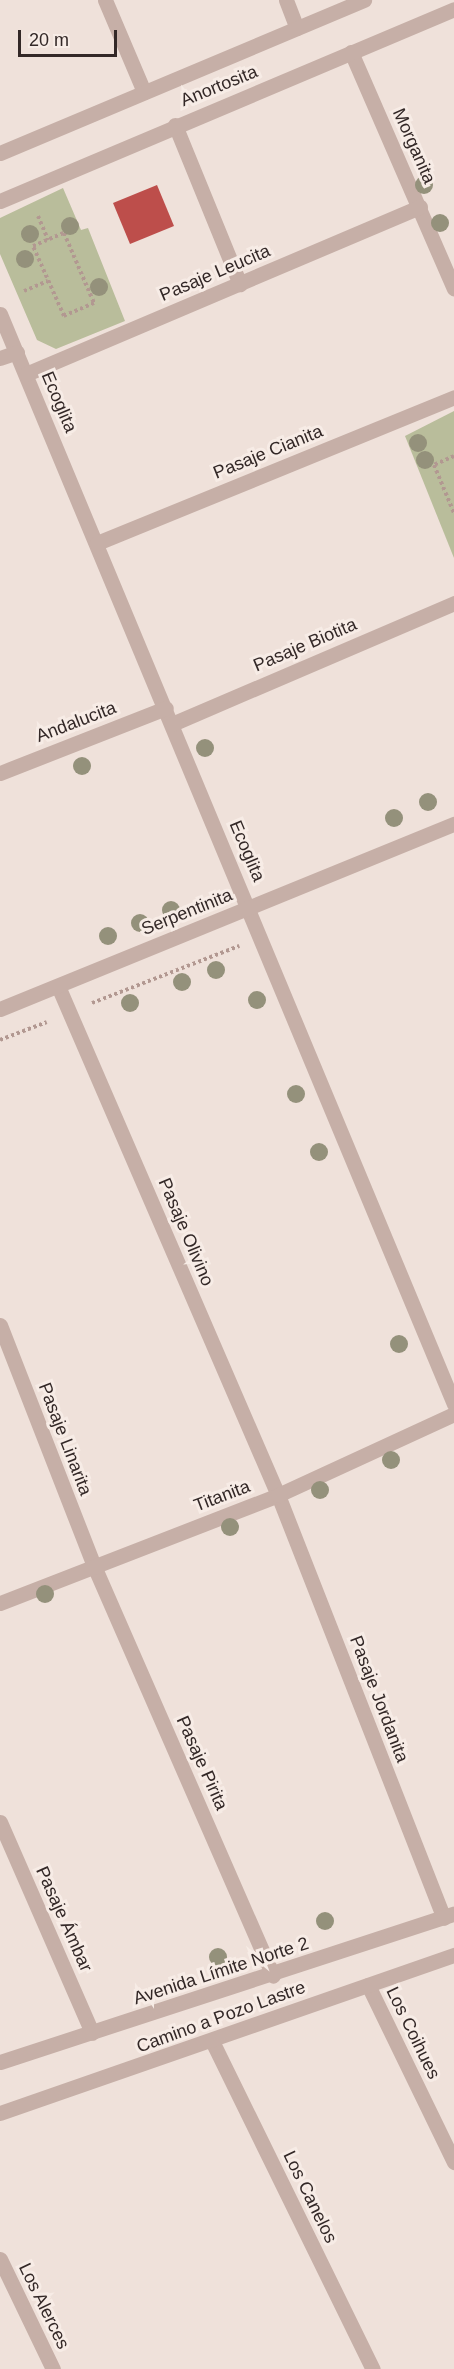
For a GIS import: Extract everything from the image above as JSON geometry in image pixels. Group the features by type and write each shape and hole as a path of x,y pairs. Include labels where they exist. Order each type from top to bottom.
{"street":[{"path":"105,0 144,92"},
{"path":"286,0 297,28"},
{"name":"Anortosita","path":"0,153 364,0"},
{"name":"Anortosita","path":"0,201 175,125 454,9"},
{"name":"Morganita","path":"351,52 454,289"},
{"path":"175,125 240,284"},
{"name":"Pasaje Leucita","path":"26,374 420,207"},
{"name":"Ecoglita","path":"0,314 262,938 454,1404"},
{"path":"0,358 17,352"},
{"name":"Pasaje Cianita","path":"97,543 454,397"},
{"name":"Pasaje Biotita","path":"172,724 454,603"},
{"name":"Andalucita","path":"0,773 166,708"},
{"name":"Serpentinita","path":"0,1009 454,824"},
{"name":"Pasaje Olivino","path":"58,986 278,1495"},
{"name":"Pasaje Linarita","path":"0,1325 94,1566"},
{"name":"Titanita","path":"0,1603 278,1495 454,1414"},
{"name":"Pasaje Jordanita","path":"278,1495 449,1916"},
{"name":"Pasaje Pirita","path":"94,1566 273,1976"},
{"name":"Pasaje Ámbar","path":"0,1822 92,2032"},
{"name":"Avenida Límite Norte 2","path":"0,2062 273,1976 449,1916"},
{"name":"Camino a Pozo Lastre","path":"0,2113 213,2043 454,1955"},
{"name":"Los Coihues","path":"368,1985 454,2162"},
{"name":"Los Canelos","path":"213,2043 373,2369"},
{"name":"Los Alerces","path":"0,2259 52,2369"}],"path":[{"path":"38,216 48,240"},
{"path":"64,233 94,303 64,316 33,246 48,240 64,233"},
{"path":"24,291 48,281"},
{"path":"454,456 434,465 454,513"},
{"path":"0,1041 262,938"}],"green space":[{"path":"63,188 81,230 88,228 125,321 56,349 37,340 0,254 0,218"},
{"path":"454,411 454,558 405,436"}],"building":[{"path":"157,185 174,226 130,244 113,203"}]}
